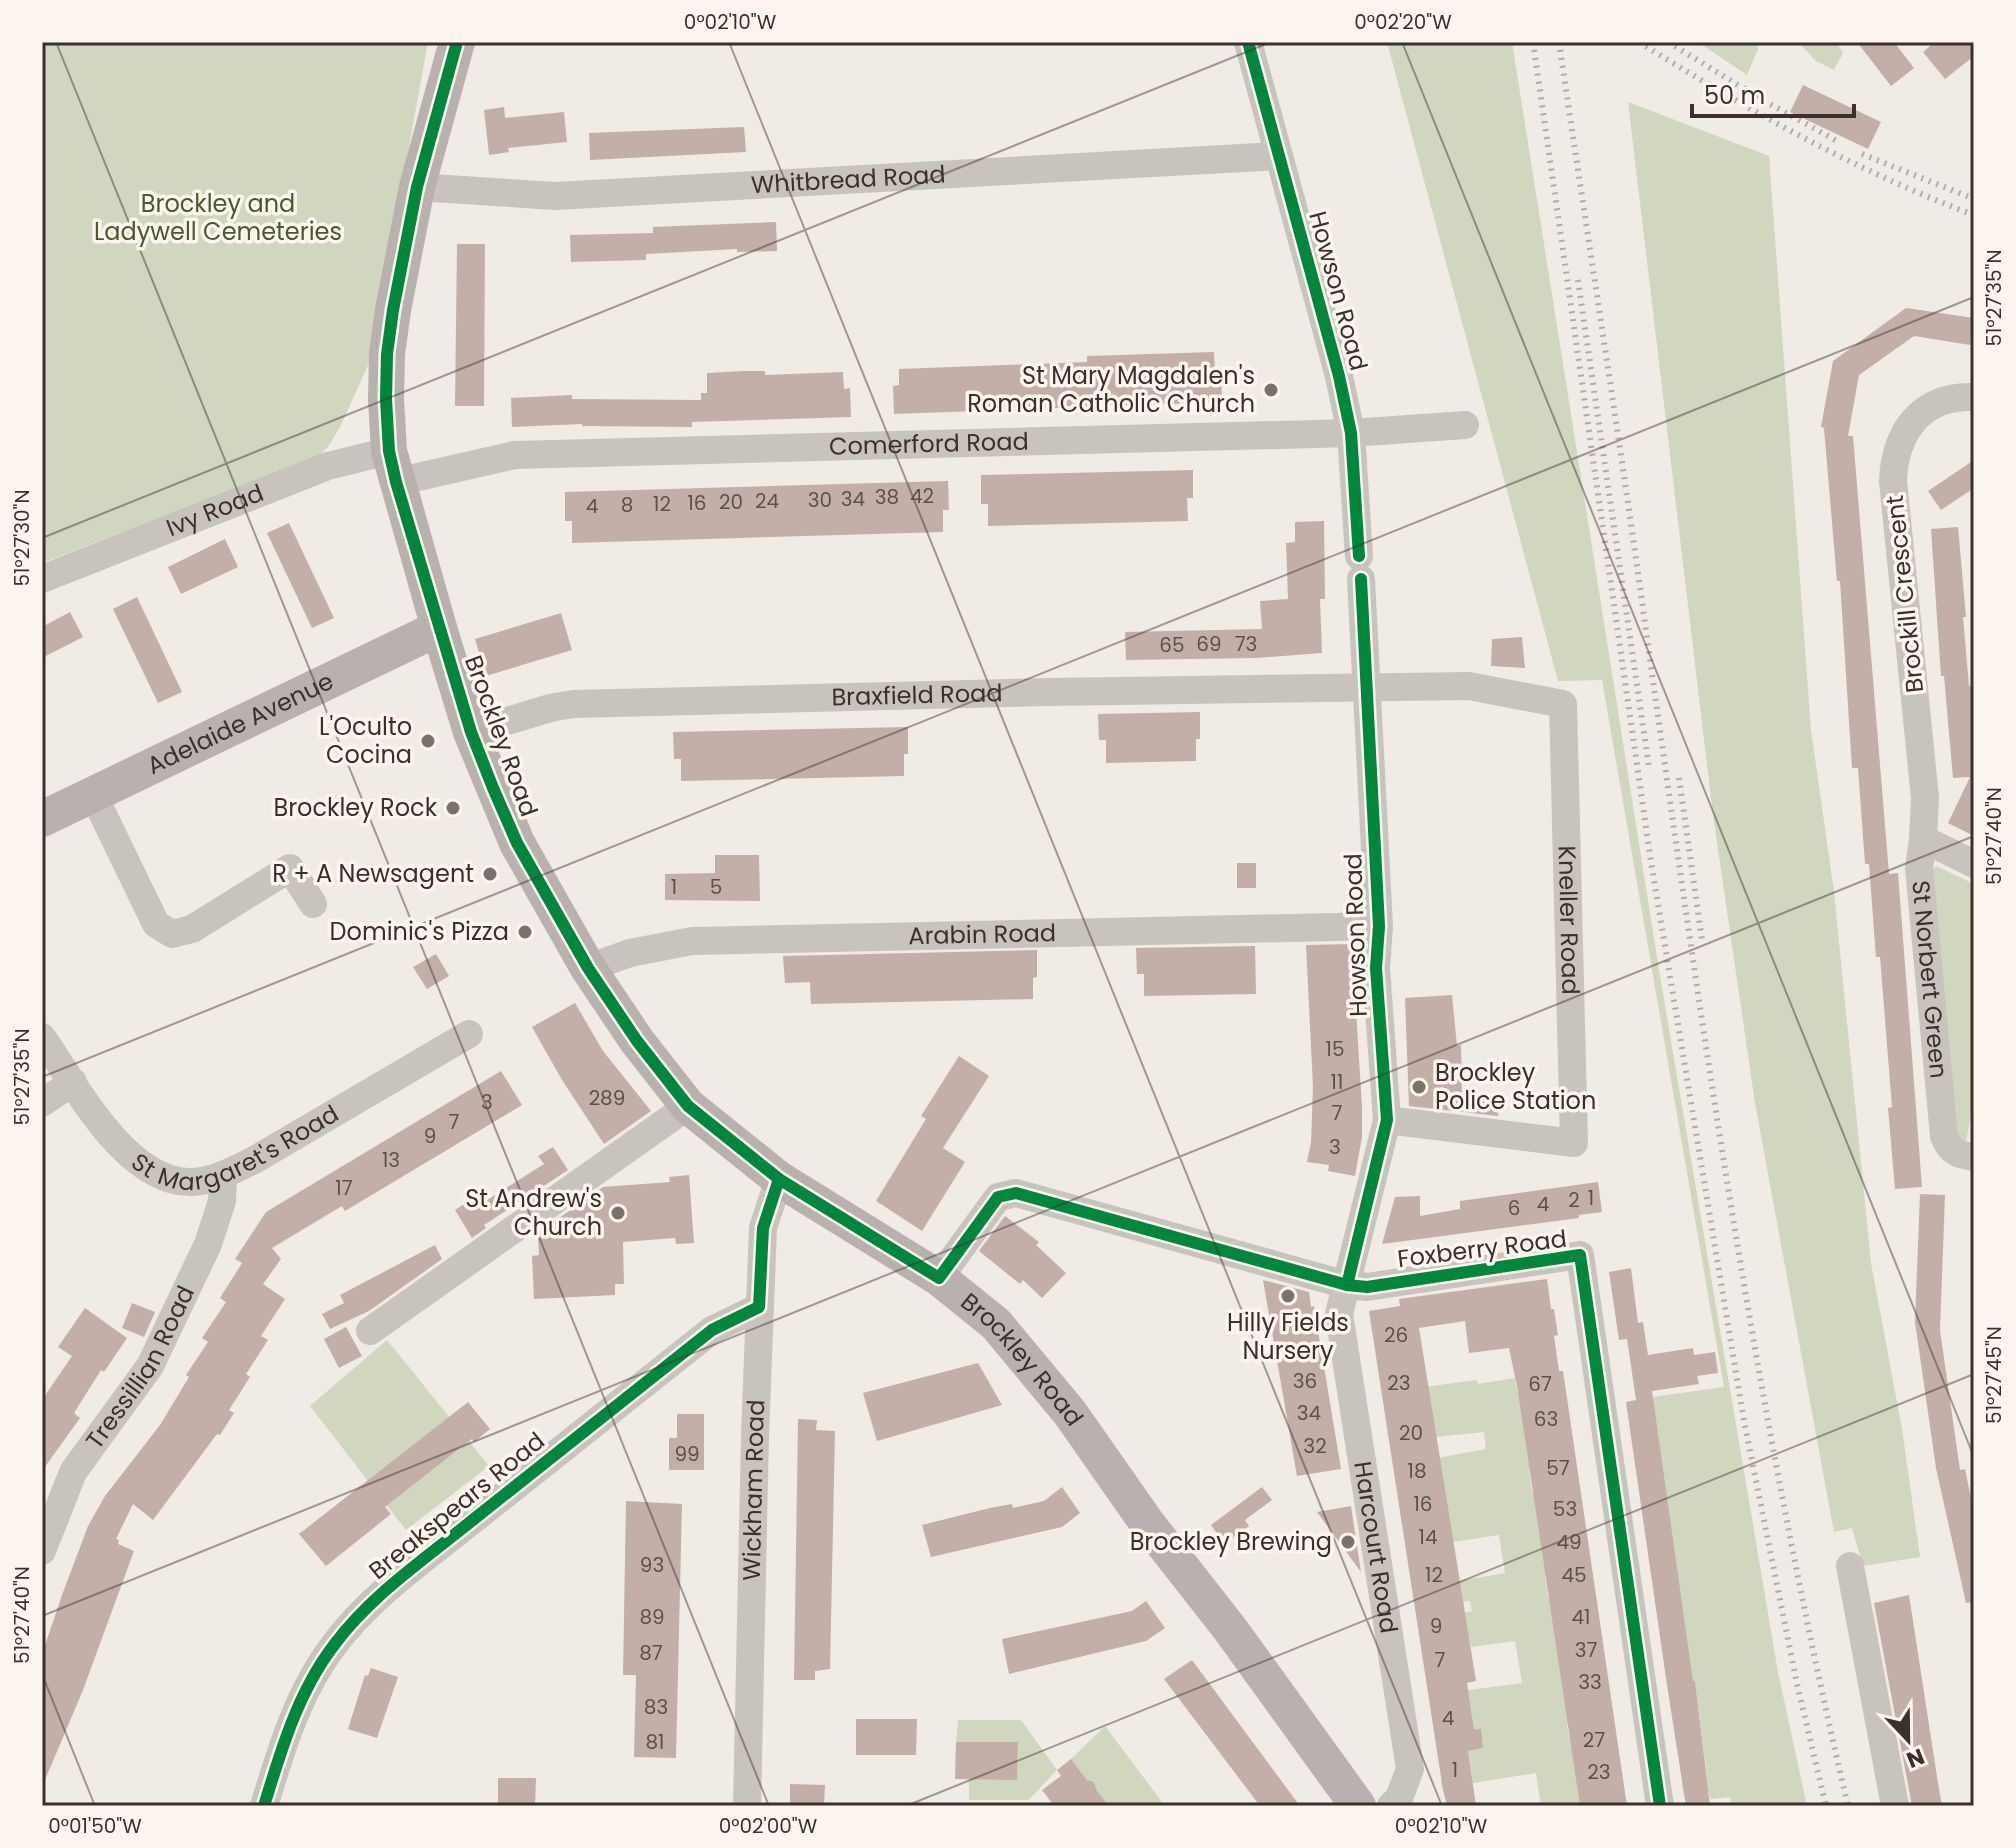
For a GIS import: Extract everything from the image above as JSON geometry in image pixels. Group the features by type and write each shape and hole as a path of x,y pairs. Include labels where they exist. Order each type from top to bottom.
{"main road":[{"name":"Brockley Road","path":"457,42 417,187 387,354 386,399 393,467 439,628 471,732 517,843 588,968 637,1041 688,1106 779,1179 939,1278 996,1324 1055,1394 1358,1806"},
{"name":"Adelaide Avenue","path":"42,819 439,628"}],"street":[{"name":"Howson Road","path":"1248,42 1339,376 1351,433 1368,687 1379,926 1376,968 1387,1120 1347,1285"},
{"name":"Whitbread Road","path":"417,187 555,196 1279,156"},
{"name":"Brockill Crescent","path":"1923,839 1925,798 1893,481 1894,459 1901,439 1913,421 1928,408 1946,400 1974,397"},
{"name":"Comerford Road","path":"393,467 515,455 1351,433 1465,425"},
{"name":"Ivy Road","path":"42,579 328,466 393,467"},
{"name":"Kneller Road","path":"1368,687 1469,686 1563,704 1574,1143 1387,1120"},
{"name":"Braxfield Road","path":"471,732 573,704 1368,687"},
{"path":"93,794 156,924 172,934 192,929 290,868 313,904"},
{"name":"St Norbert Green","path":"1974,864 1923,839 1919,868 1944,1136 1948,1147 1959,1155 1974,1157"},
{"name":"Arabin Road","path":"588,968 630,953 692,941 1379,926"},
{"name":"St Margaret's Road","path":"42,1037 112,1138 133,1160 156,1174 191,1182 223,1176 256,1159 469,1034"},
{"path":"42,1103 73,1082"},
{"path":"370,1331 688,1106"},
{"name":"Tressillian Road","path":"42,1551 73,1472 150,1366 208,1244 222,1201 223,1176"},
{"name":"Wickham Road","path":"747,1806 763,1228 779,1179"},
{"name":"Foxberry Road","path":"939,1278 998,1197 1016,1193 1347,1285 1367,1287 1580,1255 1660,1806"},
{"name":"Harcourt Road","path":"1347,1285 1339,1314 1410,1769 1399,1798 1391,1806"},
{"name":"Breakspears Road","path":"264,1806 291,1721 307,1686 333,1646 359,1616 410,1571 712,1330 759,1307"},
{"path":"1850,1566 1895,1806"}],"green space":[{"name":"Brockley and Ladywell Cemeteries","path":"42,42 428,42 370,361 328,447 316,458 42,563"},
{"path":"1387,42 1512,42 1660,976 1778,1672 1807,1806 1732,1806 1730,1797 1710,1799 1709,1792 1684,1796 1682,1782 1707,1777 1695,1681 1667,1684 1652,1397 1724,1387 1602,680 1558,681"},
{"path":"1698,42 1757,42 1758,49 1747,75"},
{"path":"1798,42 1836,42 1843,53 1834,70 1816,61"},
{"path":"1628,102 1769,156 1811,730 1834,892 1871,1263 1902,1429 1920,1557 1863,1566 1852,1528 1834,1532 1755,1103 1713,815"},
{"path":"1936,866 1974,884 1974,1095 1965,1149 1959,1147 1932,870"},
{"path":"387,1340 489,1466 406,1530 310,1406","holes":["445,1420 461,1448 390,1503 371,1478"]},
{"path":"1534,1375 1515,1380 1517,1392 1536,1389 1525,1437 1528,1459 1547,1456 1549,1466 1529,1470 1532,1492 1552,1490 1541,1544 1544,1566 1563,1564 1564,1573 1545,1576 1548,1599 1596,1599 1598,1604 1572,1609 1581,1681 1562,1683 1565,1706 1612,1707 1613,1710 1587,1714 1587,1721 1567,1725 1571,1747 1590,1744 1577,1788 1580,1806 1541,1806 1536,1773 1442,1788 1441,1782 1472,1776 1468,1751 1483,1748 1461,1733 1472,1717 1469,1698 1455,1692 1522,1683 1515,1641 1471,1647 1469,1636 1447,1639 1464,1613 1472,1611 1470,1601 1442,1605 1457,1581 1505,1573 1499,1535 1453,1542 1440,1463 1421,1461 1486,1449 1484,1432 1436,1437 1409,1389 1477,1380 1478,1384"},
{"path":"958,1720 1021,1720 1057,1770 1029,1800 969,1800 969,1779 1017,1779 1018,1743 956,1742"},
{"path":"1105,1726 1165,1806 1109,1806 1094,1782 1087,1780 1071,1759"}],"building":[{"path":"1857,42 1894,42 1914,68 1891,86"},
{"path":"1935,42 1974,42 1974,56 1945,79 1923,52"},
{"path":"1803,85 1881,122 1868,149 1790,112"},
{"path":"504,107 505,118 564,112 567,142 508,148 509,152 489,155 484,110"},
{"path":"744,127 746,152 590,160 589,133"},
{"path":"776,222 777,251 737,252 737,249 646,254 646,260 571,262 570,235 653,233 653,227"},
{"path":"457,244 485,244 484,406 455,406"},
{"path":"1906,308 1974,318 1974,324 1970,345 1914,336 1859,375 1848,436 1853,436 1889,874 1898,873 1922,1187 1895,1189 1880,957 1876,957 1869,864 1865,864 1858,768 1852,768 1840,581 1837,581 1824,428 1821,427 1833,361"},
{"path":"1214,352 1215,374 1221,374 1222,402 894,414 893,386 899,385 899,369 1087,362 1087,356"},
{"path":"765,371 765,375 843,372 844,389 850,388 851,417 692,422 692,427 582,424 512,427 511,398 572,395 572,399 701,400 701,393 707,393 707,373"},
{"path":"1974,460 1974,488 1941,510 1928,491"},
{"path":"1193,470 1193,498 1187,498 1188,521 988,526 988,504 981,504 981,475"},
{"path":"948,481 949,510 943,510 943,532 572,543 572,521 565,521 565,492"},
{"path":"1324,521 1325,599 1320,599 1322,653 1256,658 1126,660 1125,632 1262,629 1260,601 1288,599 1286,543 1295,542 1295,522"},
{"path":"289,523 334,618 312,628 267,533"},
{"path":"1958,527 1969,686 1972,686 1974,711 1974,836 1948,823 1970,777 1953,778 1944,676 1941,676 1931,529"},
{"path":"225,539 238,567 181,594 168,567"},
{"path":"137,597 182,692 158,703 113,609"},
{"path":"70,612 83,637 42,658 42,627"},
{"path":"561,613 572,650 486,676 475,639"},
{"path":"1522,637 1525,668 1491,666 1492,639"},
{"path":"1200,712 1196,761 1106,763 1106,740 1099,740 1098,714"},
{"path":"908,727 904,776 681,781 681,759 674,759 673,732"},
{"path":"715,855 759,855 760,901 665,900 665,874 715,873"},
{"path":"1237,863 1256,863 1256,888 1237,888"},
{"path":"1352,944 1362,1107 1362,1137 1355,1176 1328,1171 1329,1165 1307,1162 1313,1087 1306,945"},
{"path":"1255,946 1256,994 1144,996 1144,974 1137,974 1136,948"},
{"path":"1037,950 1033,999 811,1004 810,982 785,983 783,956"},
{"path":"436,954 449,976 427,989 413,967"},
{"path":"1452,995 1457,1046 1461,1045 1462,1096 1500,1101 1498,1116 1409,1106 1405,998"},
{"path":"575,1003 603,1051 651,1111 604,1144 532,1027"},
{"path":"959,1056 989,1076 943,1148 965,1162 922,1231 876,1201 926,1119 921,1116"},
{"path":"501,1071 522,1105 345,1211 342,1206 272,1248 281,1259 263,1284 285,1299 261,1336 268,1340 246,1374 250,1377 229,1410 234,1413 220,1435 217,1434 153,1520 133,1504 116,1539 119,1540 118,1544 134,1551 83,1690 42,1787 42,1654 62,1595 88,1526 105,1496 160,1425 189,1377 186,1375 208,1342 202,1338 226,1302 220,1298 242,1263 235,1259 266,1212"},
{"path":"553,1147 568,1170 484,1225 486,1228 472,1238 455,1210 469,1201 473,1209 544,1164 538,1156"},
{"path":"689,1175 694,1243 676,1244 675,1238 623,1242 624,1284 615,1284 615,1295 534,1299 532,1256 539,1255 538,1233 603,1187 670,1182 669,1177"},
{"path":"1598,1182 1602,1212 1579,1215 1579,1218 1382,1244 1395,1197 1420,1196 1420,1216 1460,1209 1460,1201"},
{"path":"1920,1194 1945,1195 1940,1330 1960,1470 1965,1469 1974,1513 1974,1602 1966,1603 1936,1468 1915,1322"},
{"path":"1005,1216 1039,1242 1036,1245 1066,1273 1042,1298 1023,1280 1020,1284 979,1251"},
{"path":"435,1245 442,1259 369,1311 330,1329 322,1314 344,1303 340,1295"},
{"path":"1631,1268 1638,1323 1643,1322 1648,1355 1693,1348 1694,1355 1715,1352 1718,1373 1697,1376 1699,1384 1652,1391 1695,1681 1710,1806 1686,1806 1667,1685 1626,1402 1636,1400 1627,1339 1619,1340 1609,1272"},
{"path":"1547,1279 1558,1335 1554,1336 1559,1371 1563,1371 1627,1806 1580,1806 1509,1348 1469,1353 1465,1321 1419,1328 1476,1681 1467,1683 1474,1730 1481,1729 1483,1748 1468,1751 1476,1806 1447,1806 1369,1311 1400,1306 1399,1299"},
{"path":"1263,1280 1309,1292 1311,1307 1314,1306 1341,1469 1297,1476"},
{"path":"132,1303 155,1312 144,1337 122,1328"},
{"path":"85,1308 127,1338 104,1372 101,1370 74,1413 80,1418 42,1471 42,1400 72,1356 58,1347"},
{"path":"346,1327 362,1356 339,1368 324,1339"},
{"path":"978,1363 1002,1405 877,1441 863,1393"},
{"path":"468,1402 490,1429 474,1442 472,1439 385,1507 391,1514 326,1566 299,1534"},
{"path":"677,1414 704,1414 704,1470 669,1470 669,1438 677,1438"},
{"path":"798,1419 817,1420 816,1430 835,1431 830,1669 815,1671 815,1680 794,1680"},
{"path":"1062,1487 1080,1513 1062,1527 931,1557 922,1525 990,1508 1012,1504 1013,1508 1044,1501"},
{"path":"1262,1487 1272,1500 1245,1520 1249,1526 1224,1544 1211,1525"},
{"path":"626,1501 682,1504 676,1758 634,1757 636,1675 623,1675"},
{"name":"Brockley Brewing","path":"1351,1506 1361,1572 1317,1512"},
{"path":"1909,1595 1942,1806 1912,1806 1874,1603"},
{"path":"1146,1601 1165,1628 1146,1641 1009,1674 1002,1639 1132,1611"},
{"path":"1192,1660 1300,1806 1260,1806 1164,1679"},
{"path":"371,1668 398,1677 377,1738 348,1729 365,1675 368,1676"},
{"path":"856,1719 917,1719 916,1755 856,1755"},
{"path":"956,1742 1018,1742 1017,1780 955,1779"},
{"path":"1071,1759 1087,1780 1094,1782 1109,1806 1054,1806 1042,1790 1061,1776 1057,1770"},
{"path":"498,1778 536,1778 535,1806 498,1806"},
{"path":"790,1784 825,1785 824,1806 790,1806"}],"railway":[{"path":"1533,42 1651,862 1744,1421 1797,1684 1826,1806"},
{"path":"1559,42 1734,1224 1786,1516 1848,1806"},
{"path":"1639,42 1720,91 1844,159 1974,215"},
{"path":"1668,42 1837,141"},
{"path":"1862,154 1974,199"},
{"path":"1578,280 1649,767"},
{"path":"1679,778 1702,940"}],"cycle path":[{"path":"457,42 417,187 393,310 387,354 389,451 471,732 493,788 517,843 588,968 637,1041 688,1106 779,1179 939,1278 998,1197 1016,1193 1347,1285 1367,1287 1580,1255 1660,1806"},
{"path":"1248,42 1339,376 1351,433 1359,556"},
{"path":"1347,1285 1387,1120 1376,968 1379,926 1361,579"},
{"path":"264,1806 284,1743 310,1682 334,1645 365,1610 418,1563 712,1330 759,1307 763,1228 779,1179"}],"place":[{"name":"St Mary Magdalen's Roman Catholic Church","path":"1271,390"},
{"name":"L'Oculto Cocina","path":"428,741"},
{"name":"Brockley Rock","path":"453,808"},
{"name":"R + A Newsagent","path":"490,874"},
{"name":"Dominic's Pizza","path":"525,932"},
{"name":"Brockley Police Station","path":"1419,1087"},
{"name":"St Andrew's Church","path":"618,1213"},
{"name":"Hilly Fields Nursery","path":"1288,1296"},
{"name":"Brockley Brewing","path":"1348,1542"}]}
